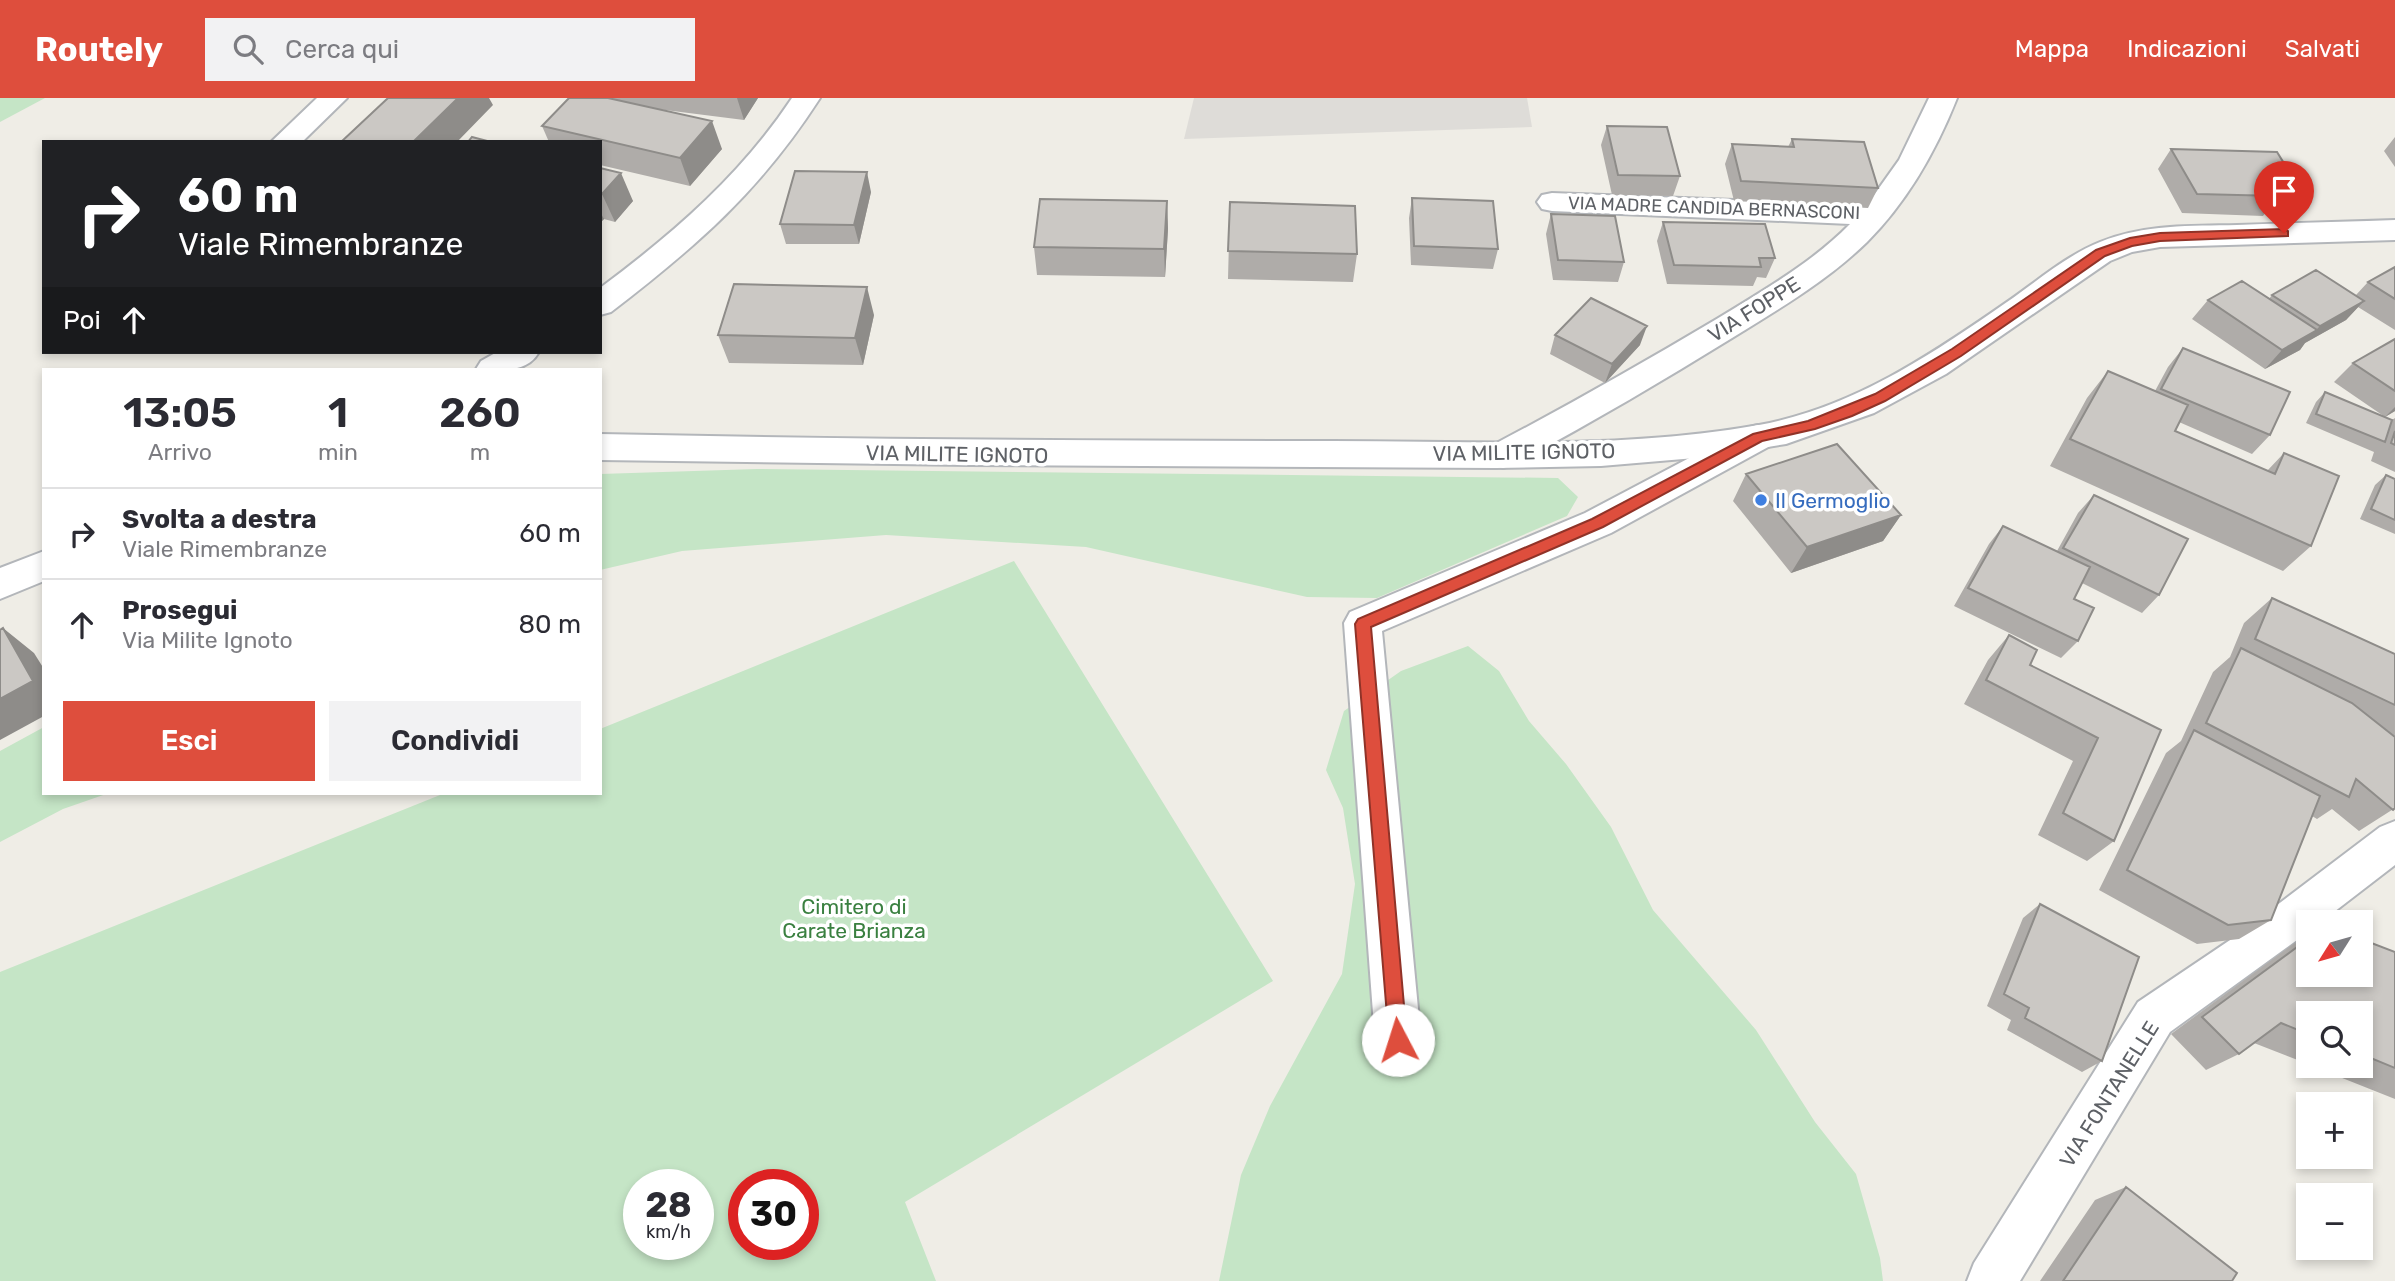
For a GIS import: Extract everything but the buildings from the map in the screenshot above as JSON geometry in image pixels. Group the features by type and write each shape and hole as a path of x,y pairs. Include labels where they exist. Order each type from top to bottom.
{"street":[{"path":"287,140 333,98"},
{"path":"602,302 680,244 739,190 791,124 806,98"},
{"name":"VIA FOPPE","path":"1503,455 1620,393 1773,299 1815,269 1875,215 1910,164 1934,122 1943,98"},
{"name":"VIA MADRE CANDIDA BERNASCONI","path":"1552,202 1875,215"},
{"name":"VIA MILITE IGNOTO","path":"602,447 1028,456 1503,455 1653,449 1758,437 1810,426 1847,413 1880,397 1957,352 2101,253 2130,242 2171,237 2395,230"},
{"path":"494,368 519,354"},
{"path":"1398,1040 1363,624 1598,523 1758,437"},
{"path":"0,584 42,566"},
{"name":"VIA FONTANELLE","path":"1992,1281 2154,1017 2254,948 2395,840"}],"shaded area":[{"path":"1194,98 1527,98 1532,127 1184,139"}],"green space":[{"path":"0,98 45,98 0,122"},
{"path":"757,469 1558,478 1578,497 1567,516 1377,598 1307,597 1086,547 886,535 682,551 602,570 602,474"},
{"name":"Cimitero di Carate Brianza","path":"1014,561 1273,981 905,1202 936,1281 0,1281 0,972 440,795 602,795 602,728"},
{"path":"1468,646 1499,671 1529,721 1566,764 1611,827 1653,910 1756,1030 1815,1122 1856,1174 1880,1258 1883,1281 1219,1281 1241,1175 1270,1106 1342,974 1355,884 1343,808 1326,770 1344,711 1401,671"},
{"path":"42,728 42,795 103,795 63,809 0,842 0,751"}],"place":[{"name":"Il Germoglio","path":"1761,500"}],"route":[{"path":"1398,1040 1363,624 1598,523 1758,437 1810,426 1847,413 1880,397 1957,352 2101,253 2130,242 2160,237 2284,233"}]}
